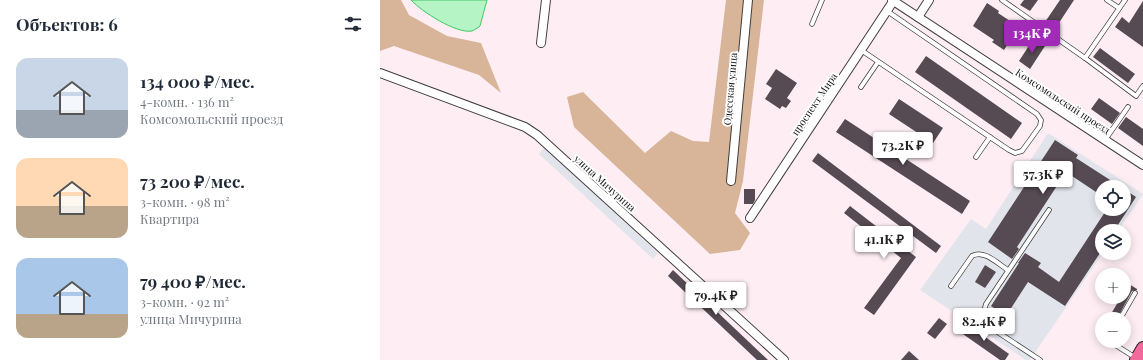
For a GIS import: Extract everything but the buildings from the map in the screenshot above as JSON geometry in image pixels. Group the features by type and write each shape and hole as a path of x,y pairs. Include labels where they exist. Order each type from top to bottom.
{"street":[{"path":"541,43 546,0"},
{"name":"Одесская улица","path":"731,181 748,0"},
{"name":"Комсомольский проезд","path":"893,0 1143,165"},
{"name":"проспект Мира","path":"750,218 893,0"},
{"path":"918,17 929,0"},
{"name":"улица Мичурина","path":"380,73 525,128 537,135 784,360"}],"lane":[{"path":"812,24 822,0"},
{"path":"1002,0 1136,96 1143,86"},
{"path":"1107,0 1119,8"},
{"path":"1085,58 1125,0"},
{"path":"861,50 1009,150 1022,152 1040,126 1041,120 1037,114 886,11"},
{"path":"861,87 878,62"},
{"path":"1105,140 1128,107"},
{"path":"976,157 990,137"},
{"path":"1040,360 990,327 983,318 986,304 1049,210"},
{"path":"951,286 972,256 977,253 983,254 1008,270"},
{"path":"1124,312 1135,293"},
{"path":"1123,348 1139,356"}],"shaded area":[{"path":"380,0 401,0 409,15 447,36 481,43 501,93 479,75 394,46 380,51"},
{"path":"411,0 487,0 480,26 472,31 465,31 439,21 422,10"},
{"path":"726,0 764,0 743,181 735,213 750,233 740,250 710,254 574,127 567,97 583,92 645,153 671,131 693,141 709,142"},
{"path":"1048,133 1121,180 1095,180 1095,216 1128,216 1123,224 1095,224 1095,260 1098,260 1030,360 1026,360 920,290 971,219 986,229"},
{"path":"544,148 658,253 653,259 539,154"},
{"path":"1131,186 1143,194 1131,212"}]}
